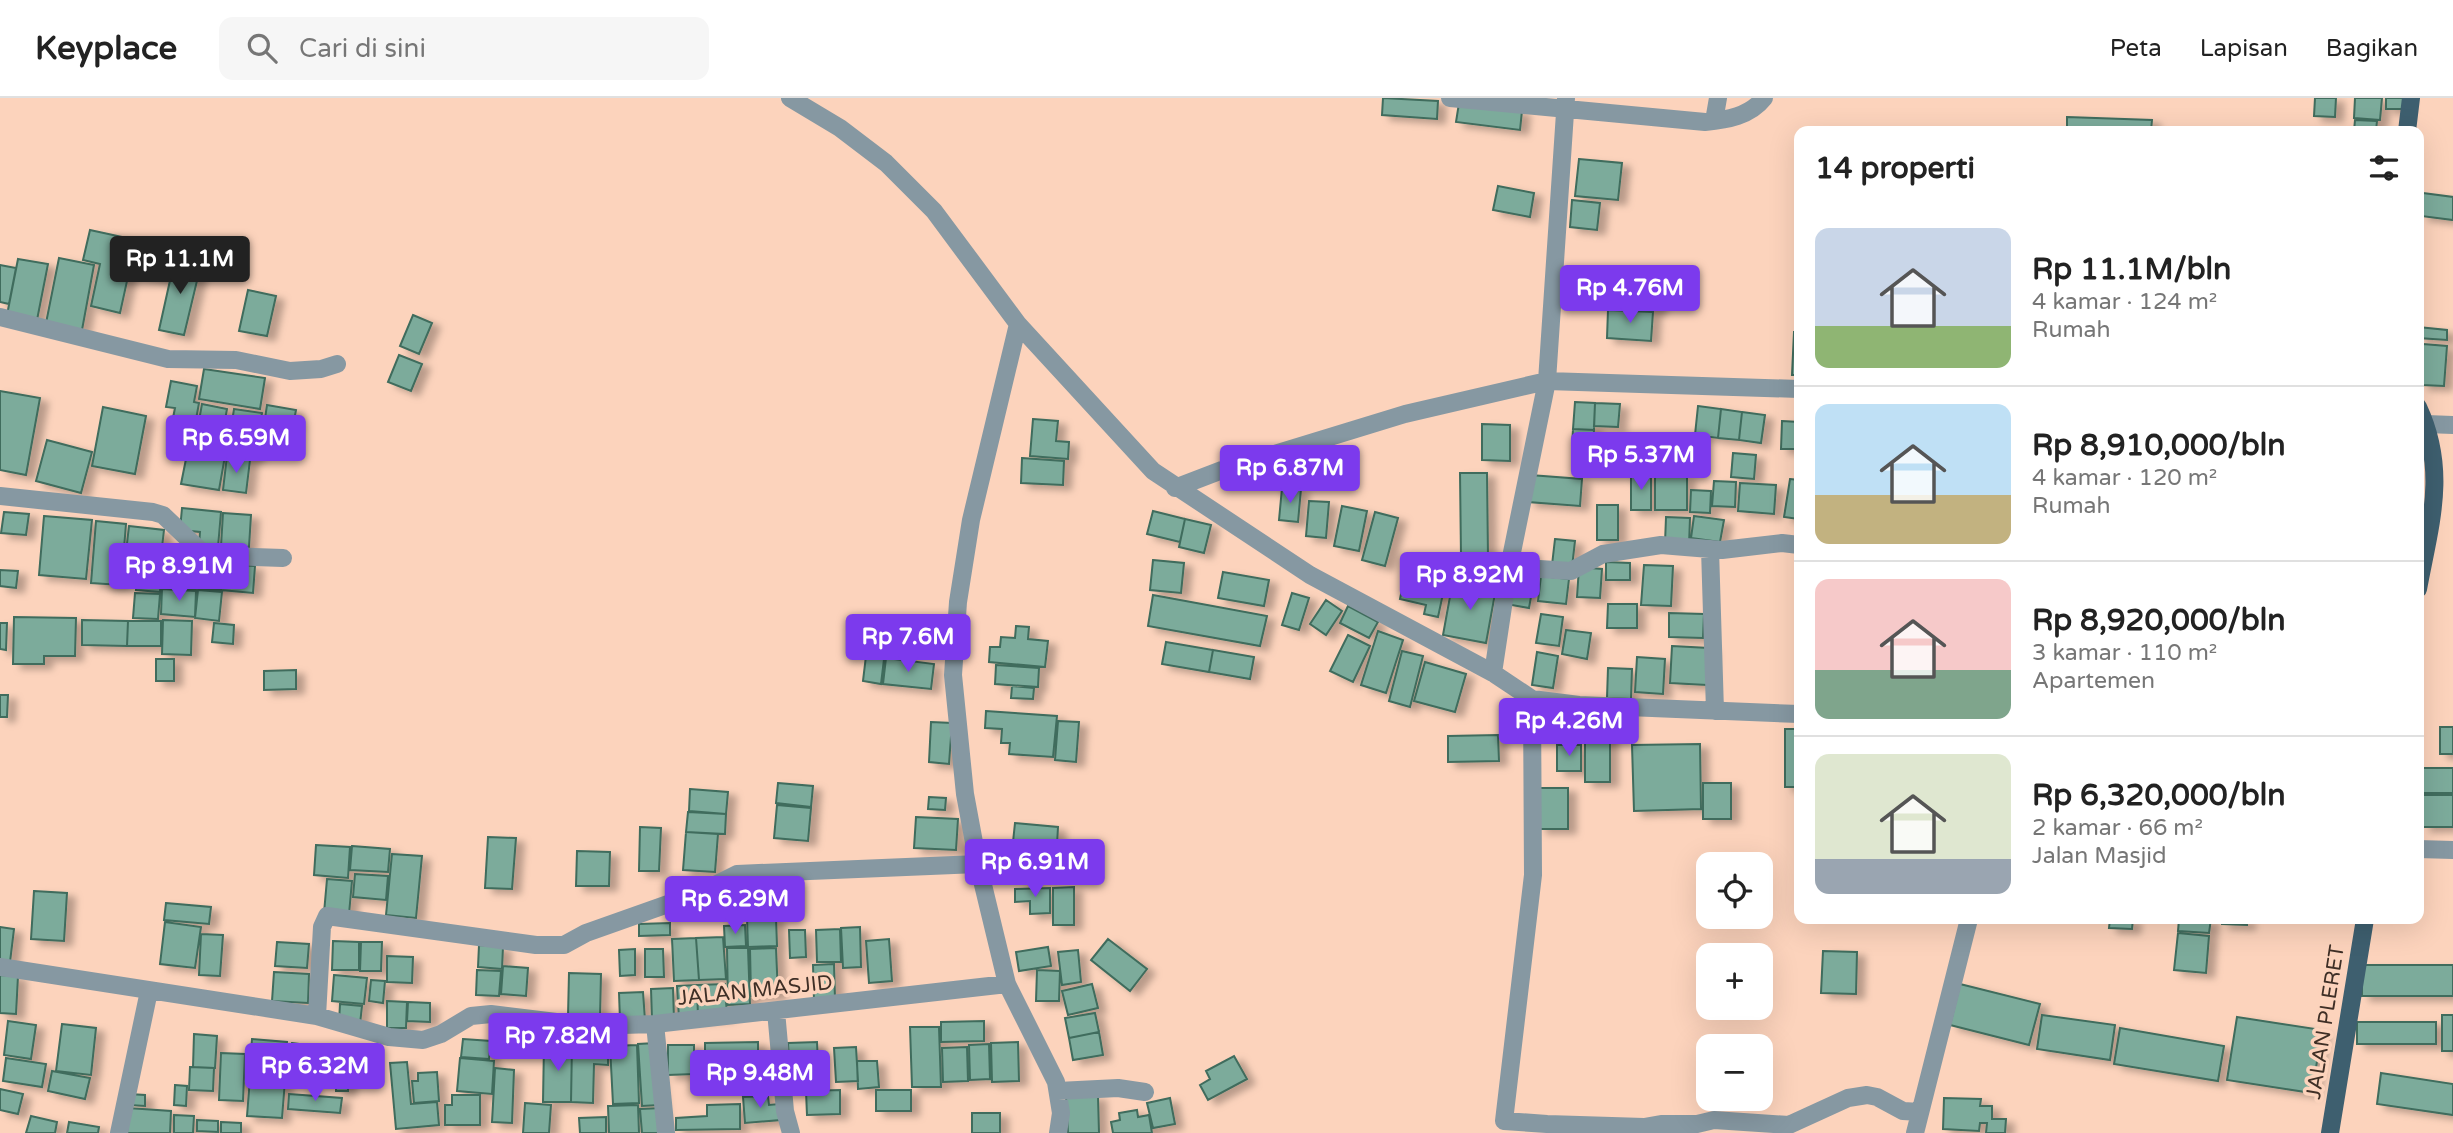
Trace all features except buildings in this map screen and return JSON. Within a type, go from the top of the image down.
[{"type":"main road","points":[[2408,126],[2411,98]]},
{"type":"main road","points":[[2424,420],[2434,454],[2435,502],[2424,558]]},
{"type":"main road","name":"JALAN PLERET","points":[[2330,1133],[2364,924]]},
{"type":"street","points":[[790,98],[840,128],[886,163],[934,211],[1018,324],[1153,471],[1310,575],[1493,673],[1532,699],[1579,705],[1794,714]]},
{"type":"street","points":[[1450,98],[1566,103],[1714,121],[1743,115],[1758,106],[1764,98]]},
{"type":"street","points":[[1714,121],[1718,98]]},
{"type":"street","points":[[1493,673],[1509,567],[1547,381],[1566,103]]},
{"type":"street","points":[[0,317],[168,359],[236,360],[290,371],[321,369],[337,364]]},
{"type":"street","points":[[1018,324],[971,520],[958,602],[953,675],[965,794],[978,864],[1007,984],[1056,1082],[1062,1113],[1058,1133]]},
{"type":"street","points":[[1175,488],[1222,470],[1405,414],[1547,381],[1794,389]]},
{"type":"street","points":[[2426,424],[2453,425]]},
{"type":"street","points":[[0,496],[141,509],[163,515],[205,555],[283,558]]},
{"type":"street","points":[[1509,567],[1571,571],[1603,554],[1661,545],[1722,550],[1783,543],[1794,544]]},
{"type":"street","points":[[1710,549],[1715,711]]},
{"type":"street","points":[[1532,699],[1533,875],[1502,1127],[1547,1124],[1644,1126],[1697,1124],[1714,1120],[1789,1125],[1848,1098],[1867,1095],[1877,1097],[1896,1109],[1920,1112]]},
{"type":"street","points":[[2424,849],[2453,850]]},
{"type":"street","points":[[317,1016],[322,927],[327,916],[536,945],[564,945],[586,933],[699,892],[737,874],[978,864]]},
{"type":"street","points":[[1915,1133],[1968,924]]},
{"type":"street","name":"JALAN MASJID","points":[[0,967],[317,1016],[389,1037],[423,1040],[441,1034],[471,1016],[491,1014],[589,1026],[655,1024],[1007,984]]},
{"type":"street","points":[[119,1133],[149,991]]},
{"type":"street","points":[[776,1012],[785,1111],[791,1133]]},
{"type":"street","points":[[655,1024],[667,1133]]},
{"type":"street","points":[[1058,1091],[1118,1088],[1145,1092]]}]
